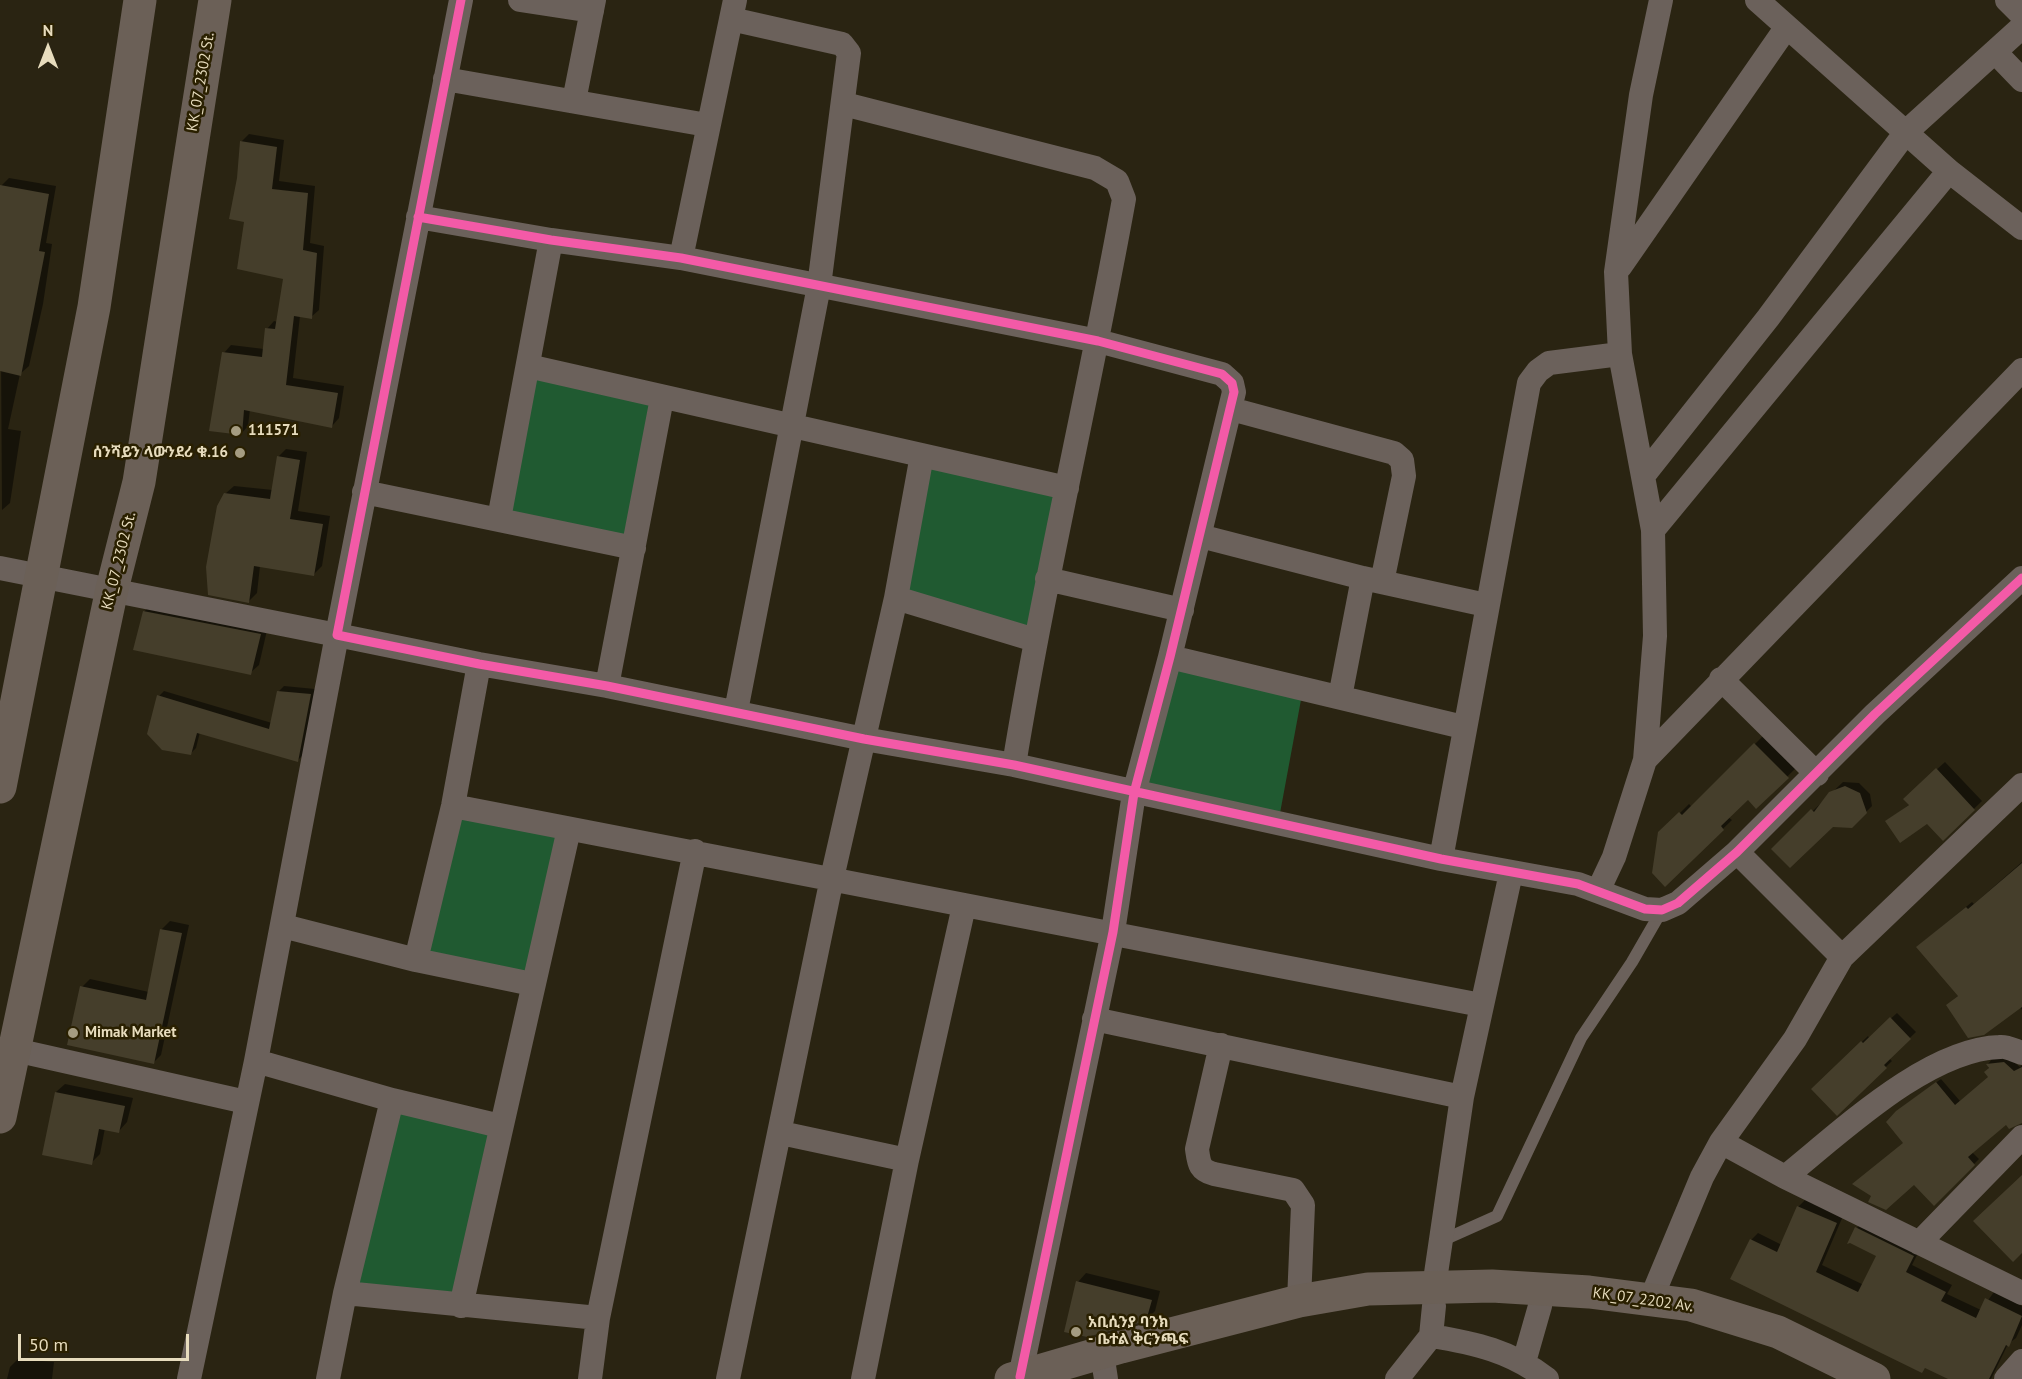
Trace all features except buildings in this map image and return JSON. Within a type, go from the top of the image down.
[{"type":"main road","points":[[0,787],[94,307],[140,0]]},
{"type":"main road","name":"KK_07_2302 St.","points":[[0,1117],[112,589],[139,482],[215,0]]},
{"type":"main road","name":"KK_07_2202 Av.","points":[[1433,1310],[1492,1286],[1589,1292],[1691,1305],[1778,1332],[1874,1379]]},
{"type":"main road","points":[[1016,1378],[1121,1347],[1299,1301],[1368,1289],[1433,1310]]},
{"type":"main road","points":[[1060,1379],[1105,1372],[1227,1333],[1354,1308],[1433,1310],[1540,1306],[1582,1307],[1684,1322],[1764,1348],[1834,1379]]},
{"type":"street","points":[[189,1379],[283,926],[364,492],[461,0]]},
{"type":"street","points":[[520,0],[593,6],[574,101]]},
{"type":"street","points":[[1598,891],[1614,857],[1645,760],[1654,636],[1653,530],[1620,354],[1616,272],[1641,95],[1661,0]]},
{"type":"street","points":[[1757,0],[1949,171],[2022,228]]},
{"type":"street","points":[[2007,0],[2022,15]]},
{"type":"street","points":[[681,258],[707,125],[733,10],[842,44],[849,53],[819,286],[736,711]]},
{"type":"street","points":[[1643,476],[1768,318],[1906,132],[1996,53],[2022,27]]},
{"type":"street","points":[[1616,272],[1786,28]]},
{"type":"street","points":[[1996,53],[2022,80]]},
{"type":"street","points":[[445,79],[707,125]]},
{"type":"street","points":[[844,104],[1095,168],[1117,181],[1124,199],[1098,341],[1035,640],[1014,765]]},
{"type":"street","points":[[1653,530],[1949,171]]},
{"type":"street","points":[[418,217],[551,240],[681,258],[1098,341],[1222,374],[1232,383],[1234,392],[1200,536],[1134,793],[1113,932],[1016,1378]]},
{"type":"street","points":[[499,519],[551,240]]},
{"type":"street","points":[[1441,859],[1463,727],[1529,383],[1538,371],[1549,363],[1620,354]]},
{"type":"street","points":[[528,366],[1067,488]]},
{"type":"street","points":[[1645,760],[2022,370]]},
{"type":"street","points":[[607,686],[662,398]]},
{"type":"street","points":[[1230,409],[1394,453],[1402,460],[1404,476],[1372,580],[1340,698]]},
{"type":"street","points":[[728,1379],[781,1133],[832,878],[896,598],[922,455]]},
{"type":"street","points":[[364,492],[634,548]]},
{"type":"street","points":[[1200,536],[1372,580],[1486,605]]},
{"type":"street","points":[[0,568],[479,664],[736,711],[864,739],[1014,765],[1441,859],[1578,884],[1645,909],[1662,910],[1678,903],[1737,852],[1875,714],[2022,578]]},
{"type":"street","points":[[1047,579],[1182,609]]},
{"type":"street","points":[[896,598],[1035,640]]},
{"type":"street","points":[[1170,657],[1463,727]]},
{"type":"street","points":[[416,960],[453,806],[479,664]]},
{"type":"street","points":[[1721,679],[1817,774]]},
{"type":"street","points":[[1651,1299],[1702,1177],[1721,1142],[1795,1039],[1842,957],[2022,785]]},
{"type":"street","points":[[453,806],[1481,1005]]},
{"type":"street","points":[[460,1306],[569,829]]},
{"type":"street","points":[[590,1379],[598,1318],[694,851]]},
{"type":"street","points":[[1737,852],[1842,957]]},
{"type":"street","points":[[1397,1379],[1433,1310],[1462,1097],[1510,873]]},
{"type":"street","points":[[863,1379],[907,1160],[964,906]]},
{"type":"street","points":[[283,926],[416,960],[532,984]]},
{"type":"street","points":[[1094,1018],[1462,1097]]},
{"type":"street","points":[[1221,1046],[1197,1149],[1199,1165],[1204,1171],[1293,1190],[1299,1196],[1303,1205],[1299,1301]]},
{"type":"street","points":[[1785,1177],[1908,1079],[1978,1050],[2002,1046],[2022,1053]]},
{"type":"street","points":[[15,1050],[246,1102]]},
{"type":"street","points":[[256,1061],[392,1100],[500,1126]]},
{"type":"street","points":[[328,1379],[345,1293],[392,1100]]},
{"type":"street","points":[[781,1133],[907,1160]]},
{"type":"street","points":[[1919,1243],[2022,1137]]},
{"type":"street","points":[[1721,1142],[1785,1177],[2022,1293]]},
{"type":"street","points":[[345,1293],[460,1306],[530,1309],[598,1318]]},
{"type":"street","points":[[1524,1362],[1540,1306]]},
{"type":"street","points":[[1433,1310],[1479,1343],[1524,1362],[1547,1379]]},
{"type":"street","points":[[2006,1379],[2022,1361]]},
{"type":"lane","points":[[1441,1241],[1497,1216],[1581,1038],[1632,962],[1662,910]]},
{"type":"green space","points":[[528,366],[662,398],[634,548],[499,519]]},
{"type":"green space","points":[[922,455],[1067,488],[1035,640],[896,598]]},
{"type":"green space","points":[[1170,657],[1303,689],[1278,824],[1134,793]]},
{"type":"green space","points":[[453,806],[569,829],[532,984],[416,960]]},
{"type":"green space","points":[[392,1100],[500,1126],[461,1306],[345,1293]]},
{"type":"cycle path","points":[[461,0],[337,635],[479,664],[607,686],[864,739],[1014,765],[1441,859],[1578,884],[1645,909],[1662,910],[1678,903],[1737,852],[1875,714],[2022,578]]},
{"type":"cycle path","points":[[418,217],[551,240],[681,258],[1098,341],[1222,374],[1232,383],[1234,392],[1170,657],[1134,793],[1113,932],[1020,1377]]},
{"type":"place","name":"111571","points":[[236,431]]},
{"type":"place","name":"ሰንሻይን ላውንደሪ ቁ.16","points":[[240,453]]},
{"type":"place","name":"Mimak Market","points":[[73,1033]]},
{"type":"place","name":"አቢሲንያ ባንክ - ቤተል ቅርንጫፍ","points":[[1076,1332]]}]
